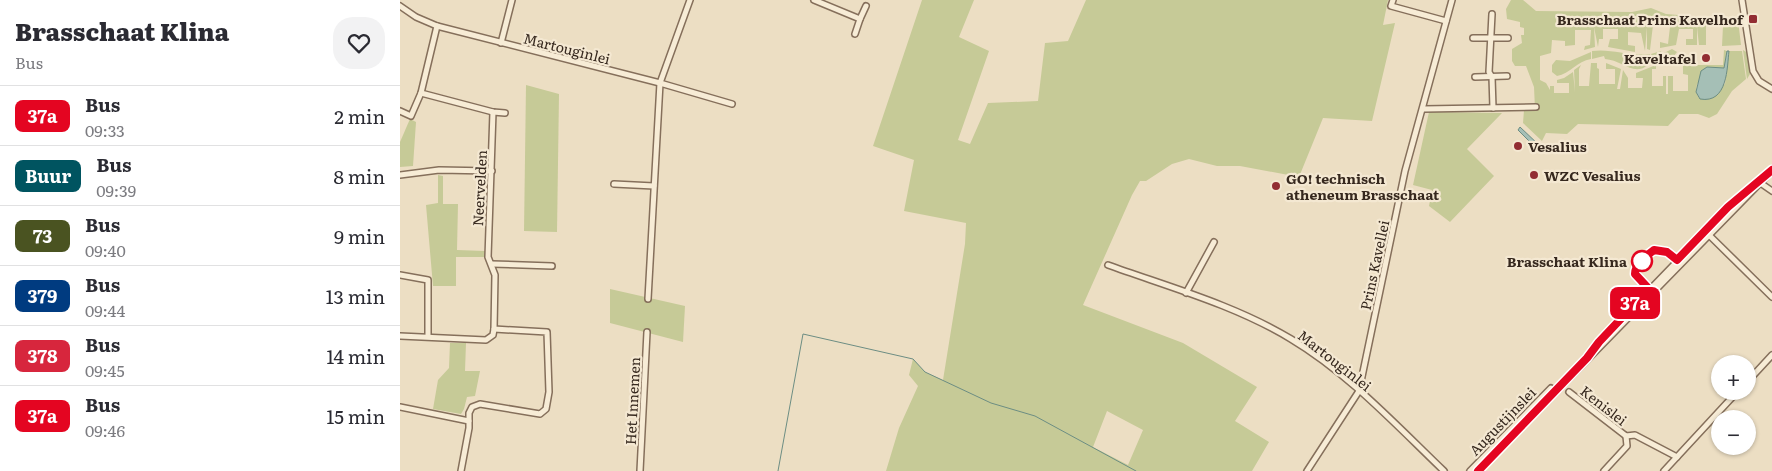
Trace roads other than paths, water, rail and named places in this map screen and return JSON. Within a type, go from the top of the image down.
[{"type":"street","points":[[501,43],[512,0]]},
{"type":"street","points":[[648,299],[660,83],[690,0]]},
{"type":"street","points":[[814,0],[860,19]]},
{"type":"street","points":[[1393,0],[1391,6],[1446,21]]},
{"type":"street","name":"Prins Kavellei","points":[[1359,391],[1405,171],[1424,109],[1452,0]]},
{"type":"street","points":[[1742,0],[1753,71],[1755,76],[1772,89]]},
{"type":"street","name":"Martouginlei","points":[[400,6],[416,17],[437,26],[660,83],[732,104]]},
{"type":"street","points":[[854,34],[866,6]]},
{"type":"street","points":[[1492,14],[1489,72],[1492,77],[1492,108]]},
{"type":"street","points":[[400,111],[411,116],[420,93],[437,26]]},
{"type":"street","points":[[1473,38],[1508,38]]},
{"type":"street","points":[[1475,77],[1507,76]]},
{"type":"street","points":[[420,93],[493,112],[505,113]]},
{"type":"street","points":[[1424,109],[1536,107]]},
{"type":"street","name":"Neervelden","points":[[493,112],[488,257],[495,275],[494,329]]},
{"type":"street","points":[[400,175],[439,170],[492,172]]},
{"type":"street","name":"Augustijnslei","points":[[1470,471],[1587,358],[1772,170]]},
{"type":"street","points":[[614,184],[654,186]]},
{"type":"street","points":[[1757,184],[1772,191]]},
{"type":"street","name":"Augustijnslei","points":[[1587,358],[1614,325],[1728,207],[1757,184]]},
{"type":"street","points":[[1709,235],[1772,297]]},
{"type":"street","points":[[1186,293],[1214,242]]},
{"type":"street","points":[[492,264],[552,266]]},
{"type":"street","name":"Martouginlei","points":[[1108,265],[1242,314],[1292,340],[1334,369],[1444,471]]},
{"type":"street","points":[[400,275],[428,280],[428,336]]},
{"type":"street","points":[[400,336],[488,340],[493,335],[494,329],[543,331],[548,334],[548,392],[546,409],[539,414],[478,404],[470,411],[460,471]]},
{"type":"street","name":"Het Innemen","points":[[640,471],[647,332]]},
{"type":"street","points":[[1756,373],[1772,355]]},
{"type":"street","name":"Augustijnslei","points":[[1478,471],[1553,390]]},
{"type":"street","points":[[1307,471],[1359,391]]},
{"type":"street","name":"Kenislei","points":[[1569,392],[1626,436],[1635,435],[1677,457]]},
{"type":"street","points":[[1664,471],[1730,400]]},
{"type":"street","points":[[400,407],[468,421]]},
{"type":"street","name":"Kenislei","points":[[1604,471],[1627,446],[1626,436]]},
{"type":"water","points":[[1727,51],[1729,51],[1726,75],[1721,90],[1716,96],[1709,99],[1700,99],[1696,92],[1701,71],[1707,67],[1724,68]]},
{"type":"water","points":[[1520,127],[1540,146],[1537,149],[1518,130]]},
{"type":"waterway","points":[[778,471],[803,334],[913,359],[925,372],[991,403],[1035,416],[1136,471]]},
{"type":"place","name":"Brasschaat Prins Kavelhof","points":[[1753,19]]},
{"type":"place","name":"Kaveltafel","points":[[1706,58]]},
{"type":"place","name":"Vesalius","points":[[1518,146]]},
{"type":"place","name":"WZC Vesalius","points":[[1534,175]]},
{"type":"place","name":"GO! technisch atheneum Brasschaat","points":[[1276,186]]},
{"type":"place","name":"Brasschaat Klina","points":[[1642,261]]}]
